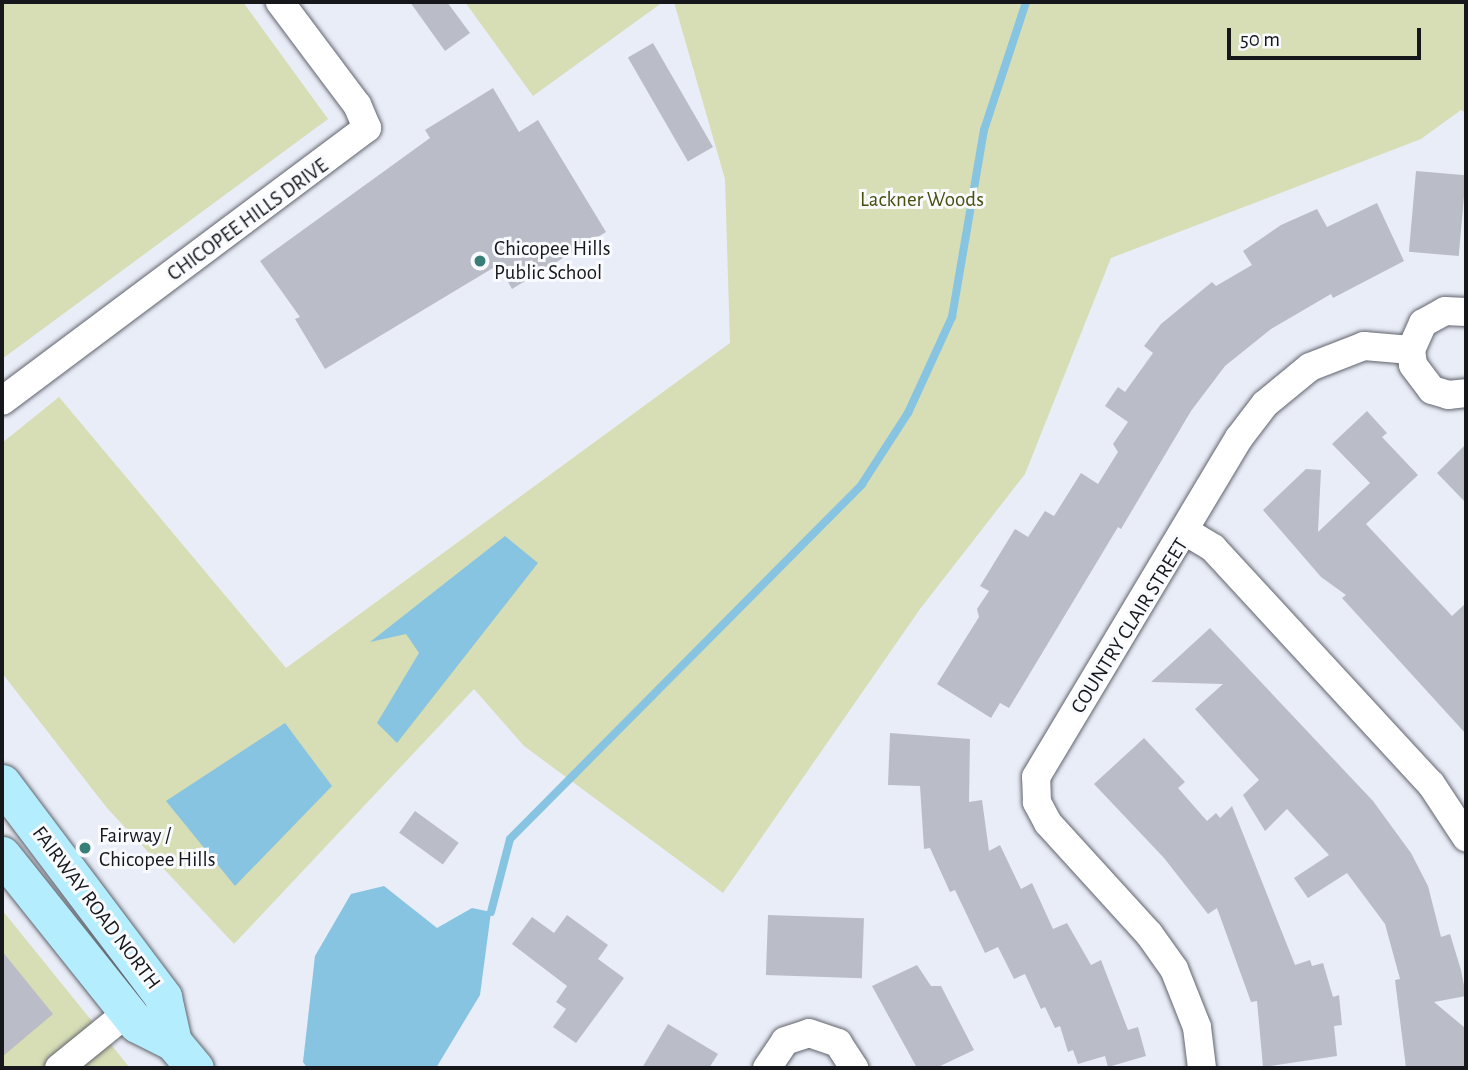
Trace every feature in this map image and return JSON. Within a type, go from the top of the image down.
[{"type":"main road","name":"FAIRWAY ROAD NORTH","points":[[2,783],[163,998],[184,1055]]},
{"type":"main road","name":"FAIRWAY ROAD NORTH","points":[[2,855],[137,1024],[184,1055]]},
{"type":"street","name":"CHICOPEE HILLS DRIVE","points":[[2,401],[367,128],[357,105],[280,2]]},
{"type":"street","points":[[1466,312],[1445,311],[1430,318],[1415,335],[1411,350],[1421,380],[1432,390],[1448,395],[1466,393]]},
{"type":"street","points":[[1185,531],[1265,404],[1310,366],[1364,346],[1411,350]]},
{"type":"street","name":"COUNTRY CLAIR STREET","points":[[1202,1068],[1198,1027],[1174,969],[1149,934],[1048,823],[1037,802],[1036,777],[1185,531],[1213,548],[1422,773],[1466,837]]},
{"type":"street","points":[[59,1068],[128,1012]]},
{"type":"street","points":[[767,1068],[785,1041],[809,1033],[838,1043],[855,1068]]},
{"type":"green space","points":[[2,2],[243,2],[328,119],[2,359]]},
{"type":"green space","points":[[465,2],[663,2],[533,96]]},
{"type":"green space","name":"Lackner Woods","points":[[674,2],[1466,2],[1466,113],[1461,110],[1421,139],[1111,258],[1025,474],[920,609],[723,893],[524,746],[474,689],[234,944],[107,808],[2,673],[2,443],[59,397],[286,668],[730,343],[725,179]]},
{"type":"green space","points":[[2,910],[130,1068],[2,1068]]},
{"type":"water","points":[[505,536],[538,563],[397,743],[377,723],[419,653],[406,634],[370,642]]},
{"type":"water","points":[[285,723],[332,786],[235,886],[166,801]]},
{"type":"water","points":[[384,886],[437,928],[472,908],[491,912],[480,995],[436,1068],[307,1068],[303,1062],[315,956],[351,894]]},
{"type":"building","points":[[410,2],[447,2],[470,33],[445,51]]},
{"type":"building","points":[[653,43],[713,147],[688,161],[628,58]]},
{"type":"building","points":[[493,88],[519,132],[538,120],[606,232],[512,289],[498,265],[325,369],[295,319],[300,317],[260,261],[430,138],[425,130]]},
{"type":"building","points":[[1416,171],[1466,175],[1459,256],[1409,252]]},
{"type":"building","points":[[1377,203],[1404,261],[1333,298],[1331,294],[1271,329],[1225,366],[1191,411],[1009,708],[1000,703],[991,718],[937,684],[979,617],[977,609],[989,591],[980,586],[1015,529],[1028,537],[1045,511],[1054,516],[1081,473],[1098,484],[1118,452],[1113,444],[1128,422],[1105,406],[1118,387],[1125,392],[1153,353],[1144,346],[1161,324],[1212,282],[1216,286],[1252,265],[1243,251],[1281,225],[1317,209],[1327,227]]},
{"type":"building","points":[[1367,411],[1387,433],[1382,437],[1418,475],[1366,524],[1452,616],[1466,603],[1466,734],[1342,598],[1346,595],[1321,577],[1263,510],[1306,469],[1321,470],[1318,532],[1370,483],[1332,444]]},
{"type":"building","points":[[1466,444],[1466,503],[1437,473]]},
{"type":"building","points":[[1210,628],[1373,801],[1411,853],[1428,886],[1441,937],[1450,934],[1461,970],[1466,996],[1434,1002],[1464,1027],[1466,1066],[1406,1068],[1395,980],[1400,979],[1385,924],[1347,873],[1308,898],[1294,878],[1329,855],[1287,809],[1265,831],[1243,795],[1259,780],[1195,709],[1223,684],[1151,682]]},
{"type":"building","points":[[890,733],[970,739],[969,802],[982,800],[989,851],[1000,845],[1021,889],[1032,883],[1053,929],[1067,923],[1091,965],[1101,960],[1128,1030],[1138,1027],[1146,1056],[1108,1067],[1105,1056],[1078,1064],[1073,1050],[1068,1052],[1060,1026],[1055,1028],[1045,1007],[1041,1009],[1025,974],[1014,979],[998,947],[985,953],[955,890],[950,892],[930,848],[924,849],[920,786],[888,785]]},
{"type":"building","points":[[1144,738],[1185,782],[1178,788],[1207,821],[1216,813],[1220,818],[1232,806],[1295,965],[1310,960],[1312,966],[1323,963],[1333,997],[1339,995],[1342,1025],[1334,1026],[1337,1056],[1263,1067],[1257,1001],[1251,1002],[1217,908],[1208,914],[1164,858],[1094,784]]},
{"type":"building","points":[[415,811],[459,843],[443,865],[399,833]]},
{"type":"building","points":[[567,915],[608,945],[598,959],[624,978],[576,1043],[553,1027],[566,1009],[556,1002],[567,986],[512,944],[532,917],[554,933]]},
{"type":"building","points":[[768,915],[864,918],[862,978],[766,975]]},
{"type":"building","points":[[2,951],[53,1014],[2,1057]]},
{"type":"building","points":[[917,965],[931,986],[941,986],[974,1050],[936,1068],[917,1068],[872,986]]},
{"type":"building","points":[[668,1024],[718,1054],[709,1068],[642,1068]]},
{"type":"waterway","points":[[491,912],[510,839],[862,484],[908,413],[952,317],[984,130],[1026,2]]},
{"type":"place","name":"Chicopee Hills Public School","points":[[480,261]]},
{"type":"place","name":"Fairway / Chicopee Hills","points":[[85,848]]}]
